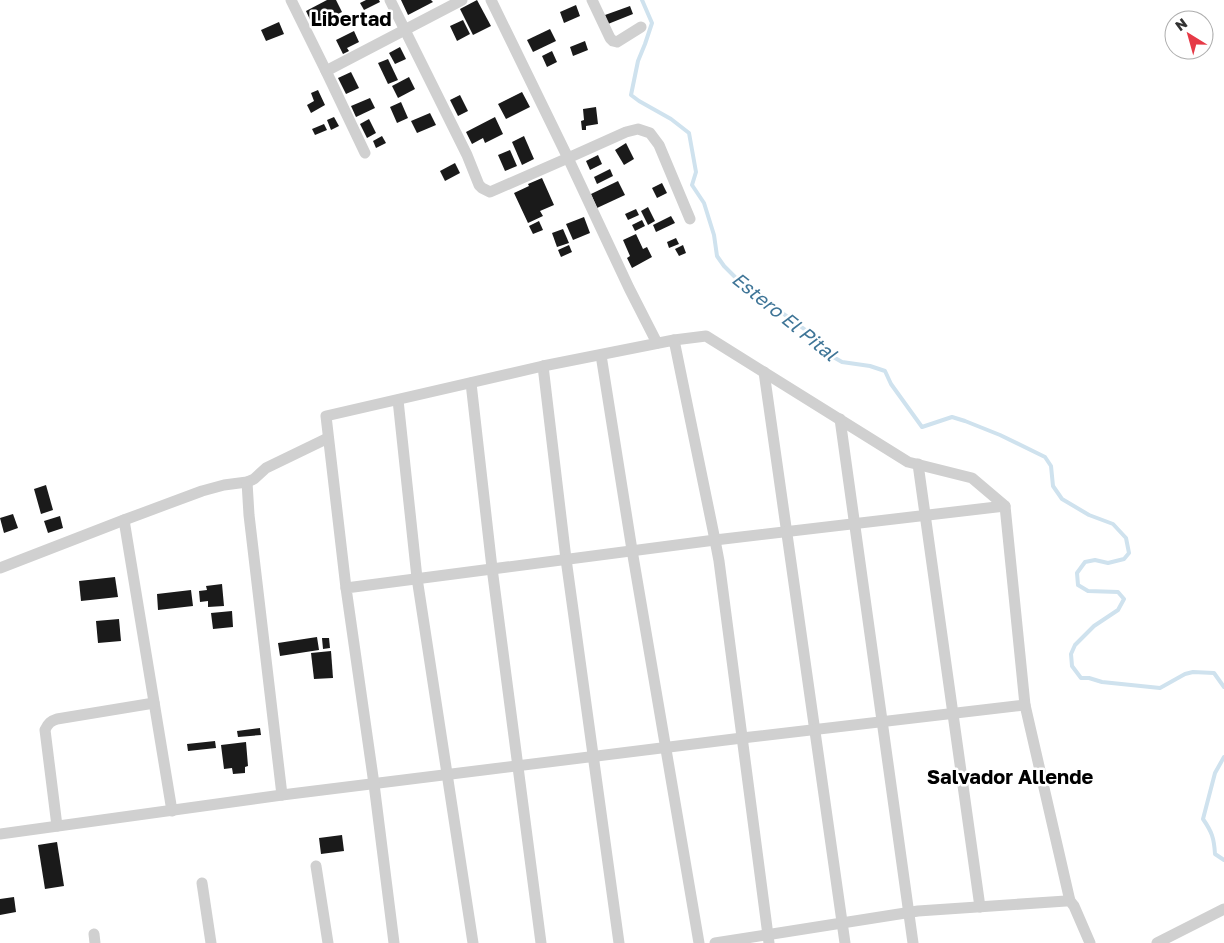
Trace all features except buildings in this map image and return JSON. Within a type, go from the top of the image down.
[{"type":"street","points":[[291,0],[365,153]]},
{"type":"street","points":[[390,0],[482,188],[490,192],[626,132],[638,129],[650,133],[658,145],[690,219]]},
{"type":"street","points":[[326,71],[462,0]]},
{"type":"street","points":[[491,0],[657,343]]},
{"type":"street","points":[[592,0],[613,41],[617,42],[641,27]]},
{"type":"street","points":[[394,943],[346,588],[326,416],[542,366],[657,343],[706,336],[908,462],[972,478],[1005,506],[1024,705],[1070,902],[1074,906],[1090,943]]},
{"type":"street","points":[[674,340],[719,562],[769,939]]},
{"type":"street","points":[[600,355],[699,943]]},
{"type":"street","points":[[542,366],[566,559],[619,943]]},
{"type":"street","points":[[764,372],[845,943]]},
{"type":"street","points":[[471,382],[492,568],[541,943]]},
{"type":"street","points":[[398,400],[417,578],[473,943]]},
{"type":"street","points":[[840,420],[913,943]]},
{"type":"street","points":[[0,568],[202,491],[224,485],[248,482],[266,468],[328,438]]},
{"type":"street","points":[[918,464],[980,907]]},
{"type":"street","points":[[248,482],[250,516],[282,795]]},
{"type":"street","points":[[346,588],[632,550],[1005,506]]},
{"type":"street","points":[[124,520],[172,810]]},
{"type":"street","points":[[57,826],[45,730],[47,725],[57,719],[154,703]]},
{"type":"street","points":[[0,834],[446,774],[1024,705]]},
{"type":"street","points":[[316,866],[328,943]]},
{"type":"street","points":[[202,883],[211,943]]},
{"type":"street","points":[[715,943],[769,939],[842,923],[909,912],[1070,902]]},
{"type":"street","points":[[1157,943],[1224,909]]},
{"type":"waterway","name":"Estero El Pital","points":[[642,0],[652,23],[638,61],[631,95],[671,119],[689,133],[696,172],[692,185],[704,203],[714,235],[717,256],[724,266],[739,281],[815,337],[828,354],[842,362],[870,366],[885,371],[891,384],[922,427],[952,417],[1000,435],[1045,457],[1051,466],[1053,486],[1062,499],[1089,515],[1113,524],[1126,538],[1129,553],[1124,559],[1108,563],[1095,560],[1085,562],[1077,573],[1078,585],[1088,591],[1118,592],[1124,599],[1118,610],[1094,626],[1075,645],[1071,654],[1072,666],[1081,678],[1160,688],[1185,674],[1193,672],[1214,673],[1224,687]]},
{"type":"waterway","name":"Estero El Pital","points":[[1224,757],[1215,773],[1203,819],[1212,835],[1215,854],[1224,860]]},
{"type":"district","name":"Libertad","points":[[351,18]]},
{"type":"district","name":"Salvador Allende","points":[[1010,776]]}]
